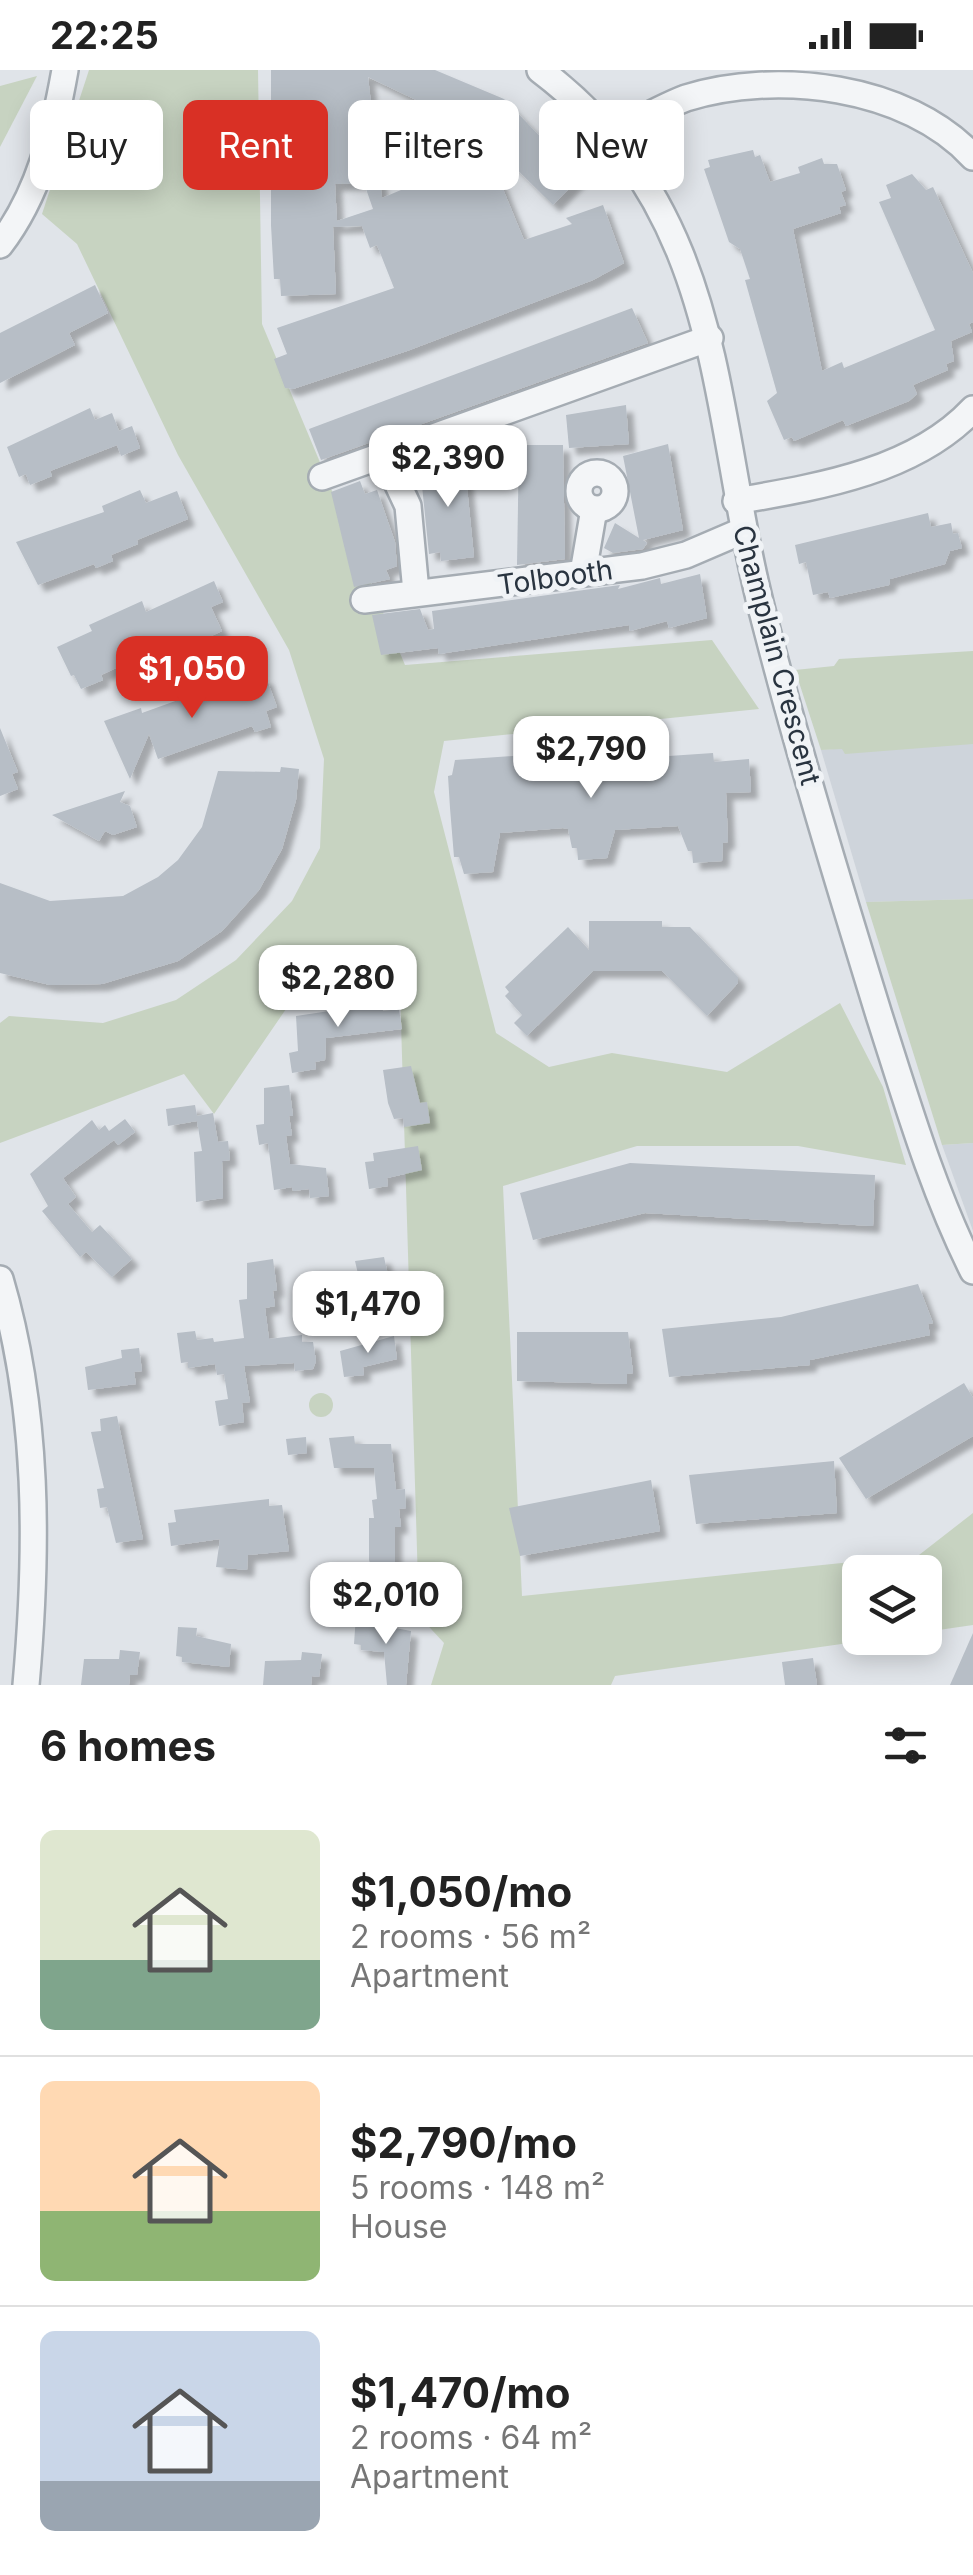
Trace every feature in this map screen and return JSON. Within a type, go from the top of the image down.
[{"type":"street","points":[[0,245],[34,188],[54,130],[65,70]]},
{"type":"street","name":"Champlain Crescent","points":[[540,70],[572,100]]},
{"type":"street","points":[[682,100],[747,86],[805,84],[873,98],[924,118],[973,157]]},
{"type":"street","name":"Champlain Crescent","points":[[648,190],[690,272],[710,338],[742,531],[871,988],[935,1188],[973,1271]]},
{"type":"street","points":[[322,477],[710,338]]},
{"type":"street","points":[[736,501],[850,477],[889,463],[928,443],[973,409]]},
{"type":"street","points":[[384,456],[408,506],[416,592]]},
{"type":"street","points":[[583,572],[594,509]]},
{"type":"street","name":"Tolbooth","points":[[364,600],[686,555],[742,531]]},
{"type":"street","points":[[0,1279],[10,1370],[34,1513],[34,1589],[26,1685]]},
{"type":"shaded area","points":[[973,738],[973,899],[866,902],[821,750]]},
{"type":"shaded area","points":[[973,1143],[973,1231],[942,1145]]},
{"type":"green space","points":[[89,70],[258,70],[258,100],[183,100],[183,190],[260,190],[262,324],[405,665],[712,640],[759,709],[444,741],[434,792],[496,1033],[549,1067],[612,1053],[727,1072],[840,1003],[883,1087],[906,1165],[798,1146],[637,1146],[503,1186],[522,1596],[842,1563],[842,1644],[615,1676],[611,1685],[431,1685],[444,1643],[419,1616],[400,990],[286,1009],[214,1114],[184,1074],[0,1143],[0,1023],[9,1016],[103,1023],[176,1000],[236,960],[292,901],[320,848],[324,759],[289,650],[178,455],[77,244],[42,214],[50,190],[163,190],[163,100],[79,100]]},
{"type":"green space","points":[[37,76],[0,147],[0,86]]},
{"type":"green space","points":[[973,651],[973,744],[845,754],[842,749],[821,750],[795,670],[834,666],[839,659]]},
{"type":"green space","points":[[973,899],[973,1143],[942,1145],[866,902]]},
{"type":"green space","points":[[316,1393],[326,1393],[333,1405],[326,1417],[316,1417],[309,1410],[309,1400]]},
{"type":"green space","points":[[973,1513],[973,1625],[942,1630],[942,1555],[919,1555]]},
{"type":"building","points":[[271,70],[435,70],[505,100],[416,100],[368,77],[371,100],[348,100],[348,184],[335,184],[337,221],[373,209],[366,190],[381,190],[382,198],[401,190],[503,190],[524,240],[572,224],[566,218],[603,205],[624,263],[593,280],[407,351],[293,389],[285,388],[274,359],[287,354],[277,328],[394,288],[377,245],[370,248],[362,226],[333,227],[336,294],[281,296],[280,279],[274,279],[271,190],[328,190],[328,100],[271,100]]},
{"type":"building","points":[[519,115],[539,135],[539,190],[568,190],[553,205],[519,171]]},
{"type":"building","points":[[753,150],[755,157],[760,155],[770,182],[800,173],[798,167],[822,158],[824,164],[837,164],[846,190],[841,192],[846,205],[839,207],[841,213],[793,229],[822,371],[842,362],[844,368],[935,330],[879,202],[891,198],[886,185],[912,174],[926,190],[933,187],[973,273],[973,322],[969,324],[972,332],[951,341],[954,361],[946,364],[948,370],[913,385],[917,394],[909,401],[846,426],[843,420],[794,441],[792,437],[784,440],[767,401],[777,393],[745,280],[750,279],[740,249],[729,242],[704,169],[710,167],[708,160]]},
{"type":"building","points":[[95,285],[108,313],[69,333],[75,345],[0,383],[0,333]]},
{"type":"building","points":[[632,308],[648,343],[321,460],[309,429]]},
{"type":"building","points":[[626,405],[629,444],[569,448],[566,415]]},
{"type":"building","points":[[90,408],[95,420],[112,413],[119,431],[132,426],[140,448],[121,456],[117,445],[50,471],[52,476],[30,485],[26,474],[19,477],[7,447]]},
{"type":"building","points":[[668,444],[683,530],[643,540],[647,543],[643,549],[613,553],[604,548],[615,523],[639,538],[623,456]]},
{"type":"building","points":[[519,445],[563,445],[565,559],[517,565]]},
{"type":"building","points":[[464,457],[474,557],[441,561],[440,552],[429,554],[421,476],[433,474],[432,461]]},
{"type":"building","points":[[360,481],[365,494],[377,490],[395,542],[397,566],[386,570],[390,579],[354,587],[331,492]]},
{"type":"building","points":[[140,490],[146,503],[177,491],[188,519],[137,540],[138,544],[111,555],[113,561],[38,585],[16,542],[104,512],[102,506]]},
{"type":"building","points":[[928,513],[931,527],[951,523],[953,534],[958,533],[962,548],[950,551],[945,564],[890,579],[889,585],[830,598],[828,592],[813,595],[806,562],[799,564],[795,545]]},
{"type":"building","points":[[700,574],[707,618],[669,628],[667,621],[630,631],[629,625],[439,654],[438,648],[381,655],[372,615],[420,609],[428,630],[434,629],[432,611],[620,585],[618,589],[660,578],[661,584]]},
{"type":"building","points":[[214,581],[223,602],[211,607],[222,631],[172,654],[168,644],[101,675],[103,680],[81,689],[71,676],[57,647],[92,631],[89,625],[142,601],[146,612]]},
{"type":"building","points":[[266,677],[277,707],[266,711],[271,727],[255,732],[252,726],[158,759],[149,734],[130,779],[104,721],[141,708],[142,713],[228,682],[230,690]]},
{"type":"building","points":[[0,728],[18,772],[12,774],[18,789],[0,796]]},
{"type":"building","points":[[583,751],[583,756],[653,751],[654,757],[713,753],[714,762],[749,759],[751,792],[726,793],[728,842],[723,843],[722,861],[693,863],[692,851],[688,851],[678,826],[615,830],[607,858],[578,860],[577,848],[572,848],[568,829],[563,828],[500,833],[493,872],[464,874],[459,857],[454,857],[450,808],[448,776],[452,775],[455,760]]},
{"type":"building","points":[[281,767],[299,769],[296,800],[282,849],[259,890],[222,931],[178,961],[102,984],[50,985],[0,973],[0,883],[50,901],[123,896],[158,877],[178,860],[202,827],[218,771],[280,772]]},
{"type":"building","points":[[125,791],[120,802],[130,806],[137,827],[113,835],[105,831],[99,841],[52,815]]},
{"type":"building","points":[[589,921],[662,921],[662,927],[690,927],[738,977],[738,983],[707,1016],[662,971],[593,971],[527,1036],[514,1023],[522,1015],[505,996],[509,992],[505,987],[568,927],[589,950]]},
{"type":"building","points":[[361,998],[363,1007],[382,1004],[383,1011],[399,1009],[402,1029],[326,1038],[325,1060],[315,1062],[316,1069],[292,1073],[289,1053],[298,1051],[296,1016],[343,1009],[342,1001]]},
{"type":"building","points":[[411,1066],[420,1103],[427,1102],[430,1123],[404,1127],[403,1118],[394,1119],[388,1103],[383,1070]]},
{"type":"building","points":[[289,1085],[292,1135],[286,1136],[290,1164],[326,1168],[329,1196],[310,1198],[309,1189],[293,1191],[292,1187],[274,1190],[268,1143],[259,1145],[256,1125],[264,1124],[264,1088]]},
{"type":"building","points":[[195,1105],[197,1116],[213,1113],[218,1142],[228,1141],[230,1160],[222,1161],[223,1198],[196,1202],[194,1152],[202,1151],[197,1121],[168,1126],[166,1109]]},
{"type":"building","points":[[125,1119],[135,1132],[118,1145],[114,1140],[63,1178],[76,1197],[68,1204],[92,1232],[100,1225],[132,1259],[112,1277],[86,1252],[80,1257],[42,1211],[48,1206],[30,1174],[92,1120],[99,1130],[105,1125],[109,1131]]},
{"type":"building","points":[[418,1146],[422,1170],[387,1178],[388,1186],[369,1189],[365,1162],[374,1161],[373,1153]]},
{"type":"building","points":[[630,1163],[875,1175],[873,1226],[645,1213],[533,1240],[520,1193]]},
{"type":"building","points":[[384,1257],[392,1293],[400,1292],[402,1311],[379,1314],[378,1306],[366,1308],[355,1261]]},
{"type":"building","points":[[273,1259],[275,1306],[265,1308],[269,1339],[302,1335],[302,1342],[313,1342],[316,1361],[313,1369],[295,1371],[294,1363],[244,1366],[250,1402],[242,1403],[244,1422],[219,1426],[215,1401],[228,1399],[224,1374],[217,1375],[215,1364],[188,1368],[188,1362],[181,1363],[177,1333],[195,1331],[197,1340],[213,1338],[214,1342],[244,1338],[239,1300],[247,1299],[247,1263]]},
{"type":"building","points":[[918,1284],[933,1323],[928,1324],[930,1335],[810,1360],[810,1365],[669,1377],[662,1329],[781,1317]]},
{"type":"building","points":[[517,1332],[628,1332],[633,1373],[627,1374],[627,1384],[517,1381]]},
{"type":"building","points":[[394,1336],[397,1359],[363,1367],[364,1375],[344,1377],[340,1351]]},
{"type":"building","points":[[139,1348],[142,1371],[134,1372],[136,1384],[88,1390],[85,1367],[122,1358],[121,1350]]},
{"type":"building","points":[[964,1383],[973,1398],[973,1436],[866,1499],[839,1458]]},
{"type":"building","points":[[117,1416],[143,1539],[116,1543],[107,1507],[100,1508],[97,1489],[104,1488],[91,1432],[101,1431],[100,1419]]},
{"type":"building","points":[[354,1436],[355,1444],[391,1444],[396,1490],[405,1489],[406,1508],[399,1509],[401,1527],[395,1527],[395,1566],[372,1569],[369,1560],[369,1518],[374,1518],[372,1500],[377,1499],[374,1468],[334,1468],[329,1438]]},
{"type":"building","points":[[306,1437],[307,1453],[288,1455],[286,1439]]},
{"type":"building","points":[[834,1461],[837,1513],[696,1524],[689,1475]]},
{"type":"building","points":[[651,1480],[660,1531],[520,1556],[509,1508]]},
{"type":"building","points":[[269,1499],[269,1506],[282,1505],[289,1551],[248,1555],[247,1570],[216,1567],[220,1539],[171,1546],[168,1523],[176,1522],[174,1510]]},
{"type":"building","points":[[356,1615],[374,1616],[374,1624],[411,1631],[406,1685],[387,1685],[384,1652],[361,1650],[361,1645],[354,1644]]},
{"type":"building","points":[[178,1627],[197,1628],[196,1636],[231,1644],[229,1667],[182,1662],[182,1657],[176,1656]]},
{"type":"building","points":[[973,1633],[973,1685],[950,1685]]},
{"type":"building","points":[[120,1650],[140,1652],[137,1675],[130,1675],[129,1685],[81,1685],[84,1659],[119,1659]]},
{"type":"building","points":[[302,1652],[322,1654],[319,1677],[312,1676],[311,1685],[263,1685],[265,1661],[301,1660]]},
{"type":"building","points":[[813,1658],[817,1685],[785,1685],[782,1662]]}]
